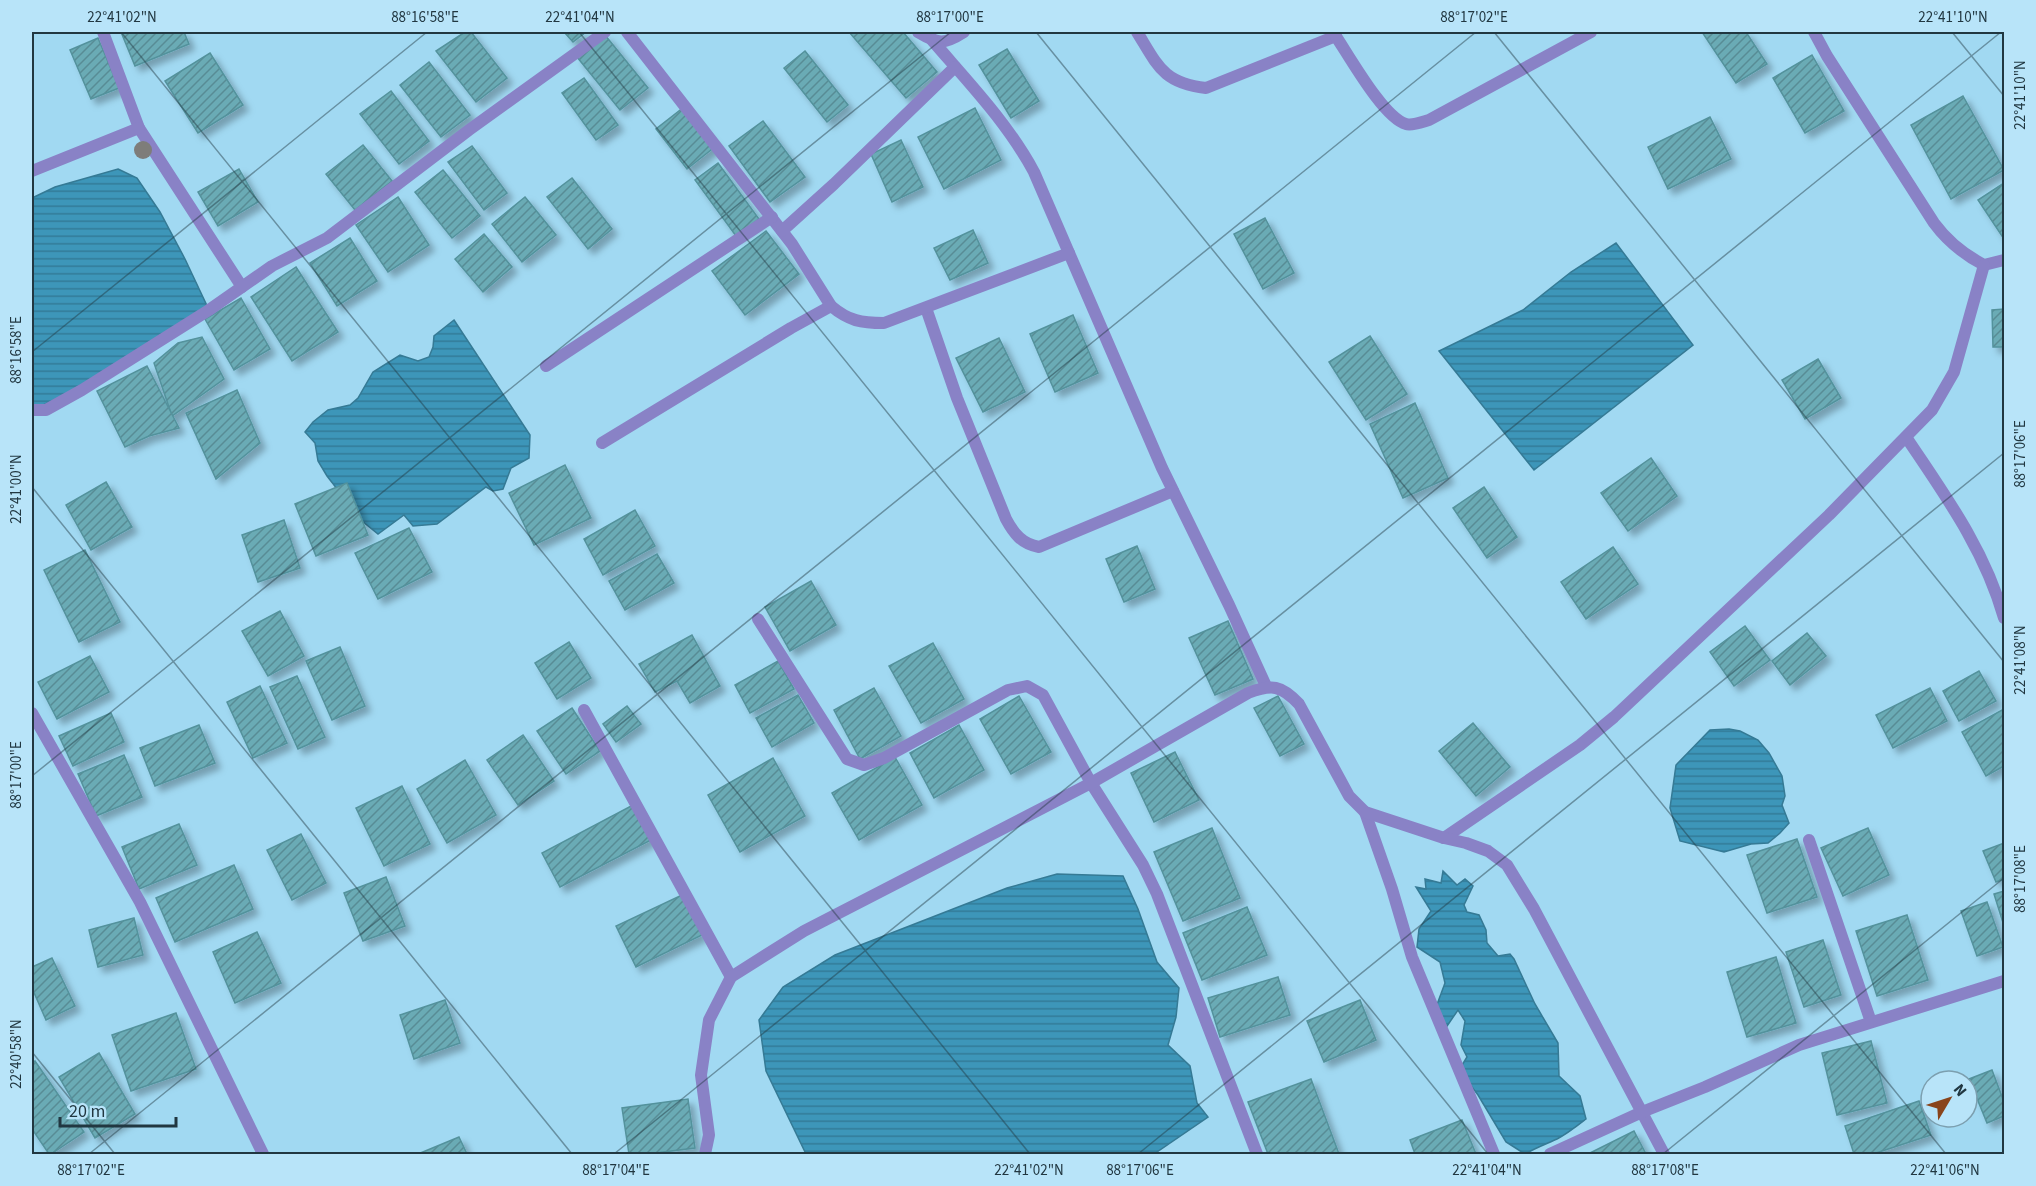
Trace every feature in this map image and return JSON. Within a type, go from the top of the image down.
[{"type":"street","points":[[103,32],[139,128],[242,287]]},
{"type":"street","points":[[32,410],[46,410],[73,395],[171,335],[272,266],[327,238],[469,130],[605,32]]},
{"type":"street","points":[[627,32],[772,217],[831,306],[846,318],[869,323],[884,323],[1069,253]]},
{"type":"street","points":[[918,32],[932,40],[942,42],[953,39],[964,32]]},
{"type":"street","points":[[1137,32],[1158,66],[1173,79],[1187,86],[1206,88],[1334,34],[1375,96],[1393,117],[1407,125],[1429,120],[1591,32]]},
{"type":"street","points":[[1814,32],[1827,56],[1948,242],[1984,265],[2004,260]]},
{"type":"street","points":[[932,40],[993,110],[1024,153],[1143,427],[1266,686]]},
{"type":"street","points":[[782,231],[956,67]]},
{"type":"street","points":[[32,171],[139,128]]},
{"type":"street","points":[[546,366],[772,217]]},
{"type":"street","points":[[1444,838],[1580,745],[1614,717],[1829,515],[1932,410],[1954,372],[1984,265]]},
{"type":"street","points":[[602,443],[831,306]]},
{"type":"street","points":[[926,308],[957,398],[1006,519],[1018,537],[1027,544],[1039,547],[1173,491]]},
{"type":"street","points":[[1906,437],[1972,539],[1997,593],[2004,618]]},
{"type":"street","points":[[758,619],[847,759],[864,765],[884,758],[1008,690],[1027,686],[1043,695],[1091,783],[1143,865],[1157,894],[1257,1155]]},
{"type":"street","points":[[705,1155],[709,1135],[701,1075],[709,1020],[731,977],[804,931],[1091,783],[1248,693],[1266,686],[1280,689],[1299,704],[1349,796],[1365,812],[1392,889],[1412,957],[1494,1155]]},
{"type":"street","points":[[584,710],[731,977]]},
{"type":"street","points":[[32,713],[140,902],[263,1155]]},
{"type":"street","points":[[1365,812],[1488,851],[1507,865],[1517,878],[1664,1155]]},
{"type":"street","points":[[1809,840],[1871,1022]]},
{"type":"street","points":[[1550,1155],[1642,1112],[1799,1045],[2004,981]]},
{"type":"water","points":[[118,169],[137,178],[160,212],[209,310],[90,384],[32,410],[32,198],[55,187]]},
{"type":"water","points":[[1616,243],[1693,345],[1534,470],[1439,351],[1523,310],[1571,272]]},
{"type":"water","points":[[454,320],[530,435],[529,458],[511,468],[503,489],[493,491],[486,487],[437,524],[413,526],[404,515],[378,534],[362,521],[327,476],[318,461],[315,443],[305,432],[328,410],[350,405],[358,398],[373,372],[400,355],[418,361],[429,357],[434,336]]},
{"type":"water","points":[[1710,730],[1740,731],[1758,740],[1769,753],[1782,776],[1785,796],[1782,805],[1789,823],[1768,843],[1751,844],[1724,852],[1680,841],[1670,808],[1676,765]]},
{"type":"water","points":[[1443,871],[1457,885],[1465,879],[1473,886],[1464,905],[1467,912],[1479,915],[1486,930],[1487,943],[1498,956],[1510,954],[1514,959],[1535,1004],[1558,1043],[1559,1076],[1580,1096],[1586,1119],[1561,1137],[1525,1154],[1506,1142],[1478,1095],[1459,1070],[1467,1057],[1461,1045],[1465,1021],[1458,1010],[1445,1029],[1435,1010],[1445,983],[1440,962],[1417,947],[1419,929],[1431,911],[1416,887],[1426,889],[1425,879],[1441,883]]},
{"type":"water","points":[[1057,874],[1123,876],[1138,909],[1157,962],[1179,988],[1176,1017],[1168,1045],[1190,1066],[1197,1103],[1208,1117],[1154,1154],[806,1154],[766,1071],[759,1020],[783,987],[835,955],[1007,888]]},
{"type":"building","points":[[121,32],[184,32],[189,44],[135,66]]},
{"type":"building","points":[[465,32],[471,32],[507,78],[476,102],[436,51]]},
{"type":"building","points":[[564,32],[586,32],[573,42]]},
{"type":"building","points":[[849,32],[903,32],[937,72],[906,98]]},
{"type":"building","points":[[1702,32],[1746,32],[1767,64],[1736,83]]},
{"type":"building","points":[[605,35],[648,88],[620,110],[577,57]]},
{"type":"building","points":[[98,38],[119,88],[91,99],[70,50]]},
{"type":"building","points":[[1007,49],[1039,101],[1011,118],[979,65]]},
{"type":"building","points":[[805,51],[848,105],[827,122],[784,68]]},
{"type":"building","points":[[210,53],[243,105],[198,133],[165,81]]},
{"type":"building","points":[[1812,55],[1844,111],[1805,133],[1773,78]]},
{"type":"building","points":[[429,62],[470,115],[441,137],[400,85]]},
{"type":"building","points":[[584,78],[618,125],[596,140],[562,93]]},
{"type":"building","points":[[391,91],[429,141],[399,164],[360,114]]},
{"type":"building","points":[[1963,96],[2004,170],[1951,199],[1911,125]]},
{"type":"building","points":[[684,107],[716,146],[687,169],[656,129]]},
{"type":"building","points":[[975,108],[1001,160],[944,189],[918,137]]},
{"type":"building","points":[[1710,117],[1731,159],[1668,189],[1648,147]]},
{"type":"building","points":[[763,121],[805,177],[770,202],[729,146]]},
{"type":"building","points":[[901,140],[923,187],[892,202],[871,154]]},
{"type":"building","points":[[363,145],[392,181],[355,210],[326,174]]},
{"type":"building","points":[[472,146],[507,193],[484,210],[448,162]]},
{"type":"building","points":[[718,163],[759,219],[736,236],[695,180]]},
{"type":"building","points":[[239,169],[258,202],[218,226],[198,192]]},
{"type":"building","points":[[443,170],[480,216],[452,238],[415,192]]},
{"type":"building","points":[[572,178],[612,229],[588,249],[547,197]]},
{"type":"building","points":[[2004,183],[2004,239],[1978,200]]},
{"type":"building","points":[[398,197],[429,245],[388,272],[356,225]]},
{"type":"building","points":[[525,197],[556,235],[522,262],[492,224]]},
{"type":"building","points":[[1265,218],[1294,273],[1263,289],[1234,234]]},
{"type":"building","points":[[973,230],[988,263],[950,280],[934,248]]},
{"type":"building","points":[[766,231],[799,274],[745,315],[712,271]]},
{"type":"building","points":[[484,234],[512,267],[483,292],[455,259]]},
{"type":"building","points":[[350,238],[377,281],[337,306],[310,263]]},
{"type":"building","points":[[296,267],[338,332],[292,361],[251,297]]},
{"type":"building","points":[[241,298],[270,349],[234,370],[205,319]]},
{"type":"building","points":[[2004,309],[2004,347],[1993,347],[1992,310]]},
{"type":"building","points":[[1073,315],[1098,373],[1055,392],[1030,334]]},
{"type":"building","points":[[1370,336],[1407,394],[1366,420],[1329,362]]},
{"type":"building","points":[[202,337],[224,379],[172,416],[154,363],[178,343]]},
{"type":"building","points":[[999,338],[1025,392],[983,412],[956,358]]},
{"type":"building","points":[[1818,359],[1841,398],[1805,419],[1782,380]]},
{"type":"building","points":[[147,366],[179,428],[149,436],[125,447],[97,391]]},
{"type":"building","points":[[237,390],[260,443],[216,479],[186,413]]},
{"type":"building","points":[[1415,403],[1448,478],[1403,498],[1370,424]]},
{"type":"building","points":[[1651,458],[1677,496],[1628,531],[1601,493]]},
{"type":"building","points":[[565,465],[591,518],[534,545],[509,493]]},
{"type":"building","points":[[106,482],[132,527],[91,550],[66,505]]},
{"type":"building","points":[[347,483],[368,535],[316,556],[295,504]]},
{"type":"building","points":[[1484,487],[1517,537],[1487,558],[1453,508]]},
{"type":"building","points":[[635,510],[655,546],[603,575],[584,539]]},
{"type":"building","points":[[284,520],[300,568],[258,582],[242,535]]},
{"type":"building","points":[[409,528],[432,572],[378,599],[355,553]]},
{"type":"building","points":[[1137,546],[1155,589],[1124,602],[1106,559]]},
{"type":"building","points":[[1613,547],[1638,584],[1586,619],[1561,582]]},
{"type":"building","points":[[85,550],[120,622],[79,642],[44,570]]},
{"type":"building","points":[[657,554],[674,583],[625,610],[609,581]]},
{"type":"building","points":[[811,581],[836,625],[790,651],[765,607]]},
{"type":"building","points":[[280,611],[304,656],[268,676],[242,631]]},
{"type":"building","points":[[1228,621],[1253,679],[1215,695],[1189,638]]},
{"type":"building","points":[[1745,626],[1770,660],[1734,686],[1710,652]]},
{"type":"building","points":[[1807,633],[1826,656],[1790,685],[1772,661]]},
{"type":"building","points":[[692,635],[720,686],[690,703],[677,681],[655,692],[639,664]]},
{"type":"building","points":[[569,642],[591,678],[557,699],[535,663]]},
{"type":"building","points":[[933,643],[964,699],[921,723],[889,666]]},
{"type":"building","points":[[340,647],[365,706],[332,720],[306,661]]},
{"type":"building","points":[[90,656],[109,692],[57,719],[38,682]]},
{"type":"building","points":[[778,661],[794,689],[750,713],[735,685]]},
{"type":"building","points":[[1979,671],[1996,701],[1959,721],[1943,691]]},
{"type":"building","points":[[297,676],[325,737],[298,749],[270,687]]},
{"type":"building","points":[[260,686],[287,743],[253,758],[227,702]]},
{"type":"building","points":[[874,688],[901,736],[860,759],[834,710]]},
{"type":"building","points":[[1930,688],[1947,721],[1893,748],[1876,715]]},
{"type":"building","points":[[798,695],[814,723],[772,747],[756,718]]},
{"type":"building","points":[[1019,696],[1051,752],[1011,774],[980,719]]},
{"type":"building","points":[[1278,696],[1304,744],[1280,756],[1254,708]]},
{"type":"building","points":[[627,706],[641,724],[616,742],[603,724]]},
{"type":"building","points":[[572,708],[600,751],[566,774],[537,731]]},
{"type":"building","points":[[2002,710],[2004,715],[2004,766],[1986,776],[1962,732]]},
{"type":"building","points":[[111,713],[124,742],[73,766],[59,736]]},
{"type":"building","points":[[1473,723],[1510,767],[1476,796],[1439,751]]},
{"type":"building","points":[[199,725],[215,763],[155,786],[140,748]]},
{"type":"building","points":[[959,725],[984,770],[934,798],[910,753]]},
{"type":"building","points":[[523,735],[554,781],[518,805],[487,760]]},
{"type":"building","points":[[1175,752],[1199,800],[1154,822],[1131,773]]},
{"type":"building","points":[[124,755],[142,797],[96,816],[78,774]]},
{"type":"building","points":[[895,757],[922,805],[859,840],[832,793]]},
{"type":"building","points":[[773,758],[805,816],[740,852],[708,795]]},
{"type":"building","points":[[465,760],[496,815],[447,843],[417,789]]},
{"type":"building","points":[[402,786],[430,844],[384,866],[356,808]]},
{"type":"building","points":[[633,805],[651,840],[560,887],[542,853]]},
{"type":"building","points":[[179,824],[197,865],[139,889],[122,847]]},
{"type":"building","points":[[1212,828],[1240,898],[1183,921],[1154,852]]},
{"type":"building","points":[[1868,828],[1889,875],[1843,896],[1821,848]]},
{"type":"building","points":[[301,834],[326,883],[292,900],[267,850]]},
{"type":"building","points":[[1797,839],[1817,897],[1767,913],[1747,855]]},
{"type":"building","points":[[2004,843],[2004,879],[1996,882],[1983,851]]},
{"type":"building","points":[[234,865],[253,909],[175,942],[156,898]]},
{"type":"building","points":[[386,877],[405,926],[363,941],[344,893]]},
{"type":"building","points":[[2004,891],[2004,926],[1994,894]]},
{"type":"building","points":[[682,895],[702,935],[636,967],[616,926]]},
{"type":"building","points":[[1987,902],[2003,947],[1977,956],[1961,911]]},
{"type":"building","points":[[1247,907],[1267,955],[1202,980],[1183,933]]},
{"type":"building","points":[[1907,915],[1928,980],[1877,996],[1856,931]]},
{"type":"building","points":[[134,918],[143,955],[98,967],[89,930]]},
{"type":"building","points":[[257,932],[281,983],[235,1003],[213,952]]},
{"type":"building","points":[[1823,940],[1841,995],[1804,1007],[1786,952]]},
{"type":"building","points":[[1776,957],[1796,1023],[1747,1037],[1727,972]]},
{"type":"building","points":[[52,958],[75,1006],[46,1020],[32,988],[32,967]]},
{"type":"building","points":[[1278,977],[1290,1015],[1220,1037],[1208,998]]},
{"type":"building","points":[[445,1000],[460,1043],[414,1059],[400,1015]]},
{"type":"building","points":[[1360,1000],[1376,1040],[1324,1062],[1307,1021]]},
{"type":"building","points":[[176,1013],[196,1069],[131,1091],[112,1035]]},
{"type":"building","points":[[1871,1041],[1887,1103],[1837,1115],[1822,1053]]},
{"type":"building","points":[[99,1053],[135,1114],[95,1138],[59,1077]]},
{"type":"building","points":[[35,1061],[84,1132],[51,1154],[32,1129],[32,1064]]},
{"type":"building","points":[[1992,1070],[2004,1102],[2004,1116],[1987,1123],[1979,1103],[1979,1075]]},
{"type":"building","points":[[1311,1079],[1339,1154],[1268,1154],[1248,1102]]},
{"type":"building","points":[[688,1099],[695,1148],[629,1154],[622,1108]]},
{"type":"building","points":[[1919,1101],[1919,1129],[1929,1129],[1931,1135],[1873,1154],[1854,1154],[1845,1126]]},
{"type":"building","points":[[1462,1120],[1476,1154],[1415,1154],[1410,1140]]},
{"type":"building","points":[[1634,1131],[1646,1154],[1588,1154]]},
{"type":"building","points":[[459,1137],[467,1154],[418,1154]]}]
